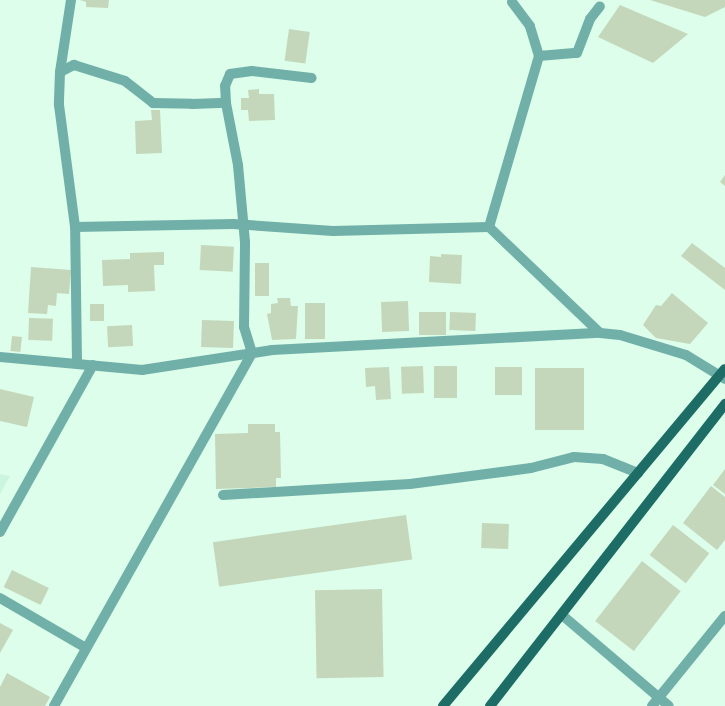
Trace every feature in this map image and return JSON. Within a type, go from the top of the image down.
[{"type":"main road","points":[[443,706],[638,473],[723,375]]},
{"type":"main road","points":[[490,706],[725,404]]},
{"type":"street","points":[[71,0],[60,72],[59,105],[75,227],[77,362]]},
{"type":"street","points":[[489,227],[539,56],[530,26],[512,2]]},
{"type":"street","points":[[539,56],[577,53],[590,19],[600,6]]},
{"type":"street","points":[[60,72],[74,65],[125,81],[153,103],[226,104]]},
{"type":"street","points":[[54,706],[252,353],[244,327],[244,226],[238,165],[226,104],[225,86],[230,74],[252,71],[312,78]]},
{"type":"street","points":[[75,227],[244,226],[333,231],[489,227],[600,333]]},
{"type":"street","points":[[0,357],[77,362],[142,370],[252,353],[600,333],[620,335],[686,355],[723,375]]},
{"type":"street","points":[[0,532],[93,365]]},
{"type":"street","points":[[223,495],[410,484],[531,468],[574,457],[603,459],[638,473]]},
{"type":"street","points":[[0,598],[86,648]]},
{"type":"street","points":[[562,615],[669,706]]},
{"type":"street","points":[[652,706],[658,696],[725,616]]},
{"type":"shaded area","points":[[0,474],[10,476],[0,494]]},
{"type":"building","points":[[80,0],[109,0],[108,8],[86,7],[86,2]]},
{"type":"building","points":[[650,0],[725,0],[725,7],[705,17]]},
{"type":"building","points":[[620,5],[688,34],[653,63],[598,37]]},
{"type":"building","points":[[289,29],[310,32],[305,64],[285,61]]},
{"type":"building","points":[[259,89],[259,94],[274,94],[275,120],[249,121],[248,110],[241,110],[241,98],[249,98],[248,90]]},
{"type":"building","points":[[151,110],[160,110],[162,153],[136,154],[135,121],[152,120]]},
{"type":"building","points":[[725,175],[725,186],[720,182]]},
{"type":"building","points":[[692,243],[725,268],[725,290],[681,256]]},
{"type":"building","points":[[201,245],[234,247],[233,272],[200,270]]},
{"type":"building","points":[[164,252],[164,265],[154,265],[155,291],[128,292],[128,285],[103,286],[102,260],[130,259],[130,253]]},
{"type":"building","points":[[441,254],[462,255],[461,284],[429,282],[430,256],[441,257]]},
{"type":"building","points":[[255,263],[269,263],[269,296],[255,296]]},
{"type":"building","points":[[31,267],[71,270],[69,294],[57,293],[56,306],[48,305],[47,314],[28,313]]},
{"type":"building","points":[[672,293],[708,323],[690,344],[656,338],[643,325],[656,305],[661,306]]},
{"type":"building","points":[[277,298],[290,298],[291,306],[298,306],[296,339],[272,340],[267,314],[271,313],[271,304],[278,303]]},
{"type":"building","points":[[408,301],[409,331],[382,332],[381,302]]},
{"type":"building","points":[[305,303],[325,303],[325,339],[305,339]]},
{"type":"building","points":[[90,304],[104,304],[104,321],[90,321]]},
{"type":"building","points":[[419,312],[446,312],[446,335],[419,335]]},
{"type":"building","points":[[450,312],[476,313],[475,331],[449,330]]},
{"type":"building","points":[[29,318],[53,319],[52,341],[28,340]]},
{"type":"building","points":[[202,320],[234,321],[233,348],[201,347]]},
{"type":"building","points":[[132,325],[133,346],[108,347],[107,326]]},
{"type":"building","points":[[12,336],[22,337],[20,352],[10,351]]},
{"type":"building","points":[[423,366],[424,393],[402,394],[401,367]]},
{"type":"building","points":[[434,366],[457,366],[457,398],[434,398]]},
{"type":"building","points":[[389,367],[391,399],[376,400],[375,386],[366,387],[365,368]]},
{"type":"building","points":[[495,367],[522,367],[522,395],[495,395]]},
{"type":"building","points":[[535,368],[584,368],[584,430],[535,430]]},
{"type":"building","points":[[0,389],[34,397],[27,427],[0,421]]},
{"type":"building","points":[[248,424],[275,424],[275,432],[280,432],[281,478],[276,478],[276,487],[216,489],[215,434],[248,433]]},
{"type":"building","points":[[725,469],[725,494],[713,485]]},
{"type":"building","points":[[711,486],[725,497],[725,540],[717,550],[683,523]]},
{"type":"building","points":[[406,515],[412,560],[219,587],[213,542]]},
{"type":"building","points":[[482,523],[509,524],[508,549],[481,548]]},
{"type":"building","points":[[673,525],[709,553],[686,583],[650,555]]},
{"type":"building","points":[[642,561],[681,591],[634,651],[595,621]]},
{"type":"building","points":[[12,570],[49,588],[41,605],[4,587]]},
{"type":"building","points":[[382,589],[384,677],[317,678],[315,590]]},
{"type":"building","points":[[0,623],[13,630],[0,653]]},
{"type":"building","points":[[7,673],[50,697],[45,706],[0,706],[0,687]]}]
